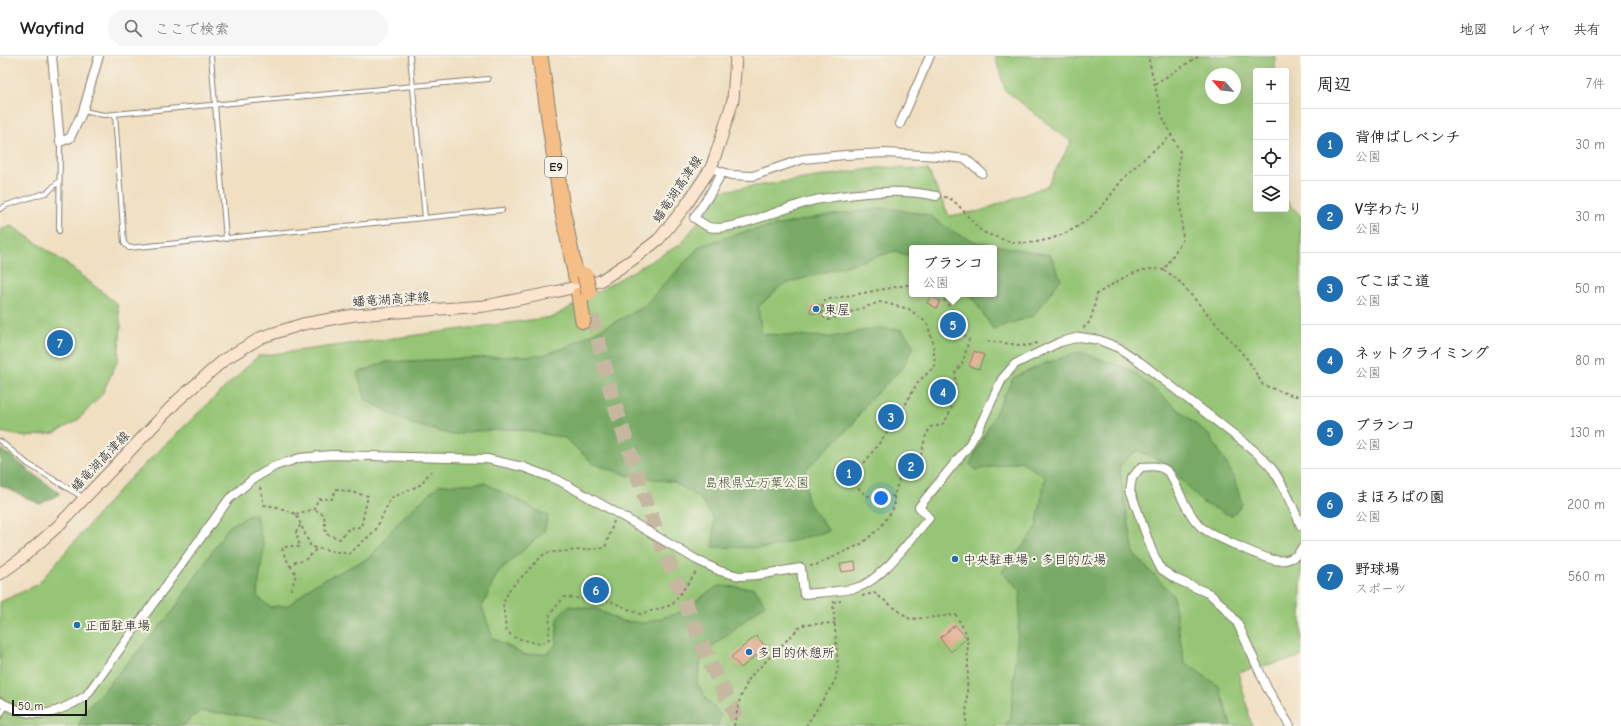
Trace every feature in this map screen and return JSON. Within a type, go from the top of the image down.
[{"type":"highway","name":"E9","points":[[540,56],[562,208],[580,276],[588,319]]},
{"type":"highway","name":"E9","points":[[548,56],[580,276]]},
{"type":"main road","name":"蟠竜湖高津線","points":[[0,574],[22,558],[58,526],[178,400],[225,359],[262,337],[303,324],[354,315],[485,306],[555,292],[600,280],[632,260],[659,239],[684,208],[711,168],[733,100],[736,56]]},
{"type":"street","points":[[52,56],[60,142],[70,138],[83,111],[99,56]]},
{"type":"street","points":[[900,124],[930,56]]},
{"type":"street","points":[[711,168],[732,175],[753,176],[803,159],[845,154],[885,153],[966,159],[982,173]]},
{"type":"street","points":[[722,172],[694,218],[709,227],[738,225],[820,199],[893,192],[922,193],[936,196]]},
{"type":"street","points":[[3,704],[30,714],[48,714],[66,708],[86,696],[229,499],[253,479],[276,466],[300,458],[331,455],[487,459],[516,466],[558,480],[697,560],[720,571],[739,576],[757,575],[800,568],[804,594],[856,588],[868,583],[881,573],[929,518],[919,508],[967,448],[978,430],[1002,379],[1016,364],[1060,342],[1080,337],[1099,340],[1119,348],[1140,362],[1263,458],[1274,471],[1301,526]]},
{"type":"street","points":[[1290,726],[1267,688],[1237,622],[1233,617],[1210,594],[1176,579],[1161,569],[1152,551],[1130,490],[1132,478],[1141,467],[1155,465],[1169,472],[1191,514],[1201,527],[1216,536],[1249,551],[1275,560],[1289,560],[1300,552],[1301,549]]},
{"type":"lane","points":[[211,56],[226,239]]},
{"type":"lane","points":[[410,56],[425,218]]},
{"type":"lane","points":[[83,111],[104,115],[488,79]]},
{"type":"lane","points":[[114,114],[124,243],[129,248],[502,210]]},
{"type":"lane","points":[[59,231],[60,142]]},
{"type":"lane","points":[[0,209],[7,205],[48,192],[59,180]]},
{"type":"lane","points":[[0,441],[28,464],[84,498]]},
{"type":"lane","points":[[0,716],[3,704]]},
{"type":"path","points":[[1148,56],[1162,116],[1180,152],[1178,175],[1183,239],[1164,270]]},
{"type":"path","points":[[1154,84],[1199,56]]},
{"type":"path","points":[[936,196],[948,197],[981,231],[1005,240],[1030,243],[1058,236],[1082,225],[1102,206],[1127,175],[1171,136]]},
{"type":"path","points":[[1080,330],[1088,326],[1097,294],[1130,273],[1154,268],[1164,270],[1177,280],[1248,360],[1263,385],[1294,396],[1301,396]]},
{"type":"path","points":[[894,496],[867,496],[858,488],[858,471],[899,417],[917,383],[935,366],[933,342],[927,323],[909,309],[880,302],[828,320],[822,316],[825,300],[909,285]]},
{"type":"path","points":[[800,568],[816,565],[861,544],[880,528],[896,506],[894,496],[899,479],[916,466],[922,452],[924,438],[930,427],[944,423],[951,410],[956,390],[956,373],[963,362],[969,339],[959,331],[953,311],[941,297]]},
{"type":"path","points":[[987,341],[1027,346],[1042,341]]},
{"type":"path","points":[[296,514],[312,547],[349,554],[375,531],[391,498],[420,485],[431,471]]},
{"type":"path","points":[[260,487],[264,505],[277,507],[296,514],[314,509],[324,515],[326,534],[340,539],[350,528],[361,527],[368,496],[336,489],[332,499],[318,499],[314,509]]},
{"type":"path","points":[[614,520],[605,548],[545,553],[509,590],[503,604],[506,630],[514,637],[540,644],[549,639],[550,614],[564,597],[610,601],[640,614],[672,605],[697,571]]},
{"type":"path","points":[[291,590],[296,574],[285,557],[282,548],[290,546],[300,547],[296,532],[301,524]]},
{"type":"path","points":[[291,567],[294,562],[300,562],[308,558],[317,548]]},
{"type":"path","points":[[806,726],[835,681],[838,667],[831,591]]},
{"type":"path","points":[[860,596],[874,593],[910,620],[956,615],[967,635],[968,662],[966,726]]},
{"type":"path","points":[[833,602],[846,599]]},
{"type":"path","points":[[734,726],[740,698],[750,677],[802,625],[835,623]]},
{"type":"green space","name":"島根県立万葉公園","points":[[995,56],[1275,56],[1275,68],[1253,68],[1253,212],[1289,212],[1289,203],[1301,216],[1301,657],[1238,672],[1252,726],[0,726],[0,602],[37,585],[124,484],[258,356],[553,317],[681,244],[722,191],[884,167],[928,170],[949,216],[980,211],[1047,186],[1071,142],[1005,90]]},
{"type":"green space","points":[[887,208],[929,215],[953,232],[976,242],[993,245],[909,245],[909,256],[895,251],[782,285],[758,307],[762,334],[832,337],[878,328],[902,330],[914,346],[903,367],[865,405],[852,425],[805,470],[807,501],[829,531],[766,548],[713,547],[714,519],[701,499],[674,482],[627,475],[594,464],[565,438],[518,429],[474,431],[453,435],[408,423],[366,400],[357,373],[386,362],[542,355],[564,348],[642,308],[700,246],[740,233],[824,216]]},
{"type":"green space","points":[[12,226],[67,264],[117,304],[121,326],[118,360],[102,394],[78,420],[55,433],[26,437],[0,432],[0,230]]},
{"type":"green space","points":[[997,246],[1050,255],[1061,279],[1033,316],[993,329],[972,297],[997,297]]},
{"type":"green space","points":[[1080,352],[1131,370],[1210,436],[1233,475],[1242,504],[1232,516],[1203,503],[1168,464],[1137,450],[1119,467],[1134,554],[1173,595],[1184,662],[1219,686],[1231,726],[1005,726],[1011,717],[1021,591],[1002,572],[1036,529],[1045,477],[1021,461],[976,470],[970,464],[1013,378],[1043,364]]},
{"type":"green space","points":[[0,448],[60,494],[40,504],[0,485]]},
{"type":"green space","points":[[485,483],[548,516],[544,532],[498,572],[482,607],[493,638],[524,655],[548,653],[556,644],[558,616],[568,606],[597,609],[621,621],[645,623],[678,613],[718,586],[755,588],[765,604],[702,655],[697,683],[707,700],[721,715],[717,726],[302,726],[272,719],[200,711],[182,726],[78,726],[86,710],[173,611],[229,526],[255,513],[264,546],[257,596],[270,607],[289,605],[313,585],[371,557],[399,521],[439,485]]},
{"type":"building","points":[[930,297],[940,301],[937,308],[927,303]]},
{"type":"building","name":"東屋","points":[[811,305],[822,305],[821,314],[810,313]]},
{"type":"building","points":[[974,351],[984,355],[979,369],[969,366]]},
{"type":"building","points":[[855,562],[856,570],[842,572],[840,564]]},
{"type":"building","points":[[955,625],[967,638],[951,652],[940,638]]},
{"type":"building","name":"多目的休憩所","points":[[756,636],[766,647],[741,668],[731,657]]},
{"type":"tunnel","points":[[592,316],[613,399],[639,481],[662,546],[710,663],[741,726]]},
{"type":"place","name":"東屋","points":[[816,309]]},
{"type":"place","name":"ブランコ","points":[[953,325]]},
{"type":"place","name":"野球場","points":[[60,343]]},
{"type":"place","name":"ネットクライミング","points":[[943,392]]},
{"type":"place","name":"でこぼこ道","points":[[891,417]]},
{"type":"place","name":"V字わたり","points":[[911,466]]},
{"type":"place","name":"背伸ばしベンチ","points":[[849,473]]},
{"type":"place","name":"中央駐車場・多目的広場","points":[[955,559]]},
{"type":"place","name":"まほろばの園","points":[[596,590]]},
{"type":"place","name":"正面駐車場","points":[[77,625]]},
{"type":"place","name":"多目的休憩所","points":[[749,652]]}]
